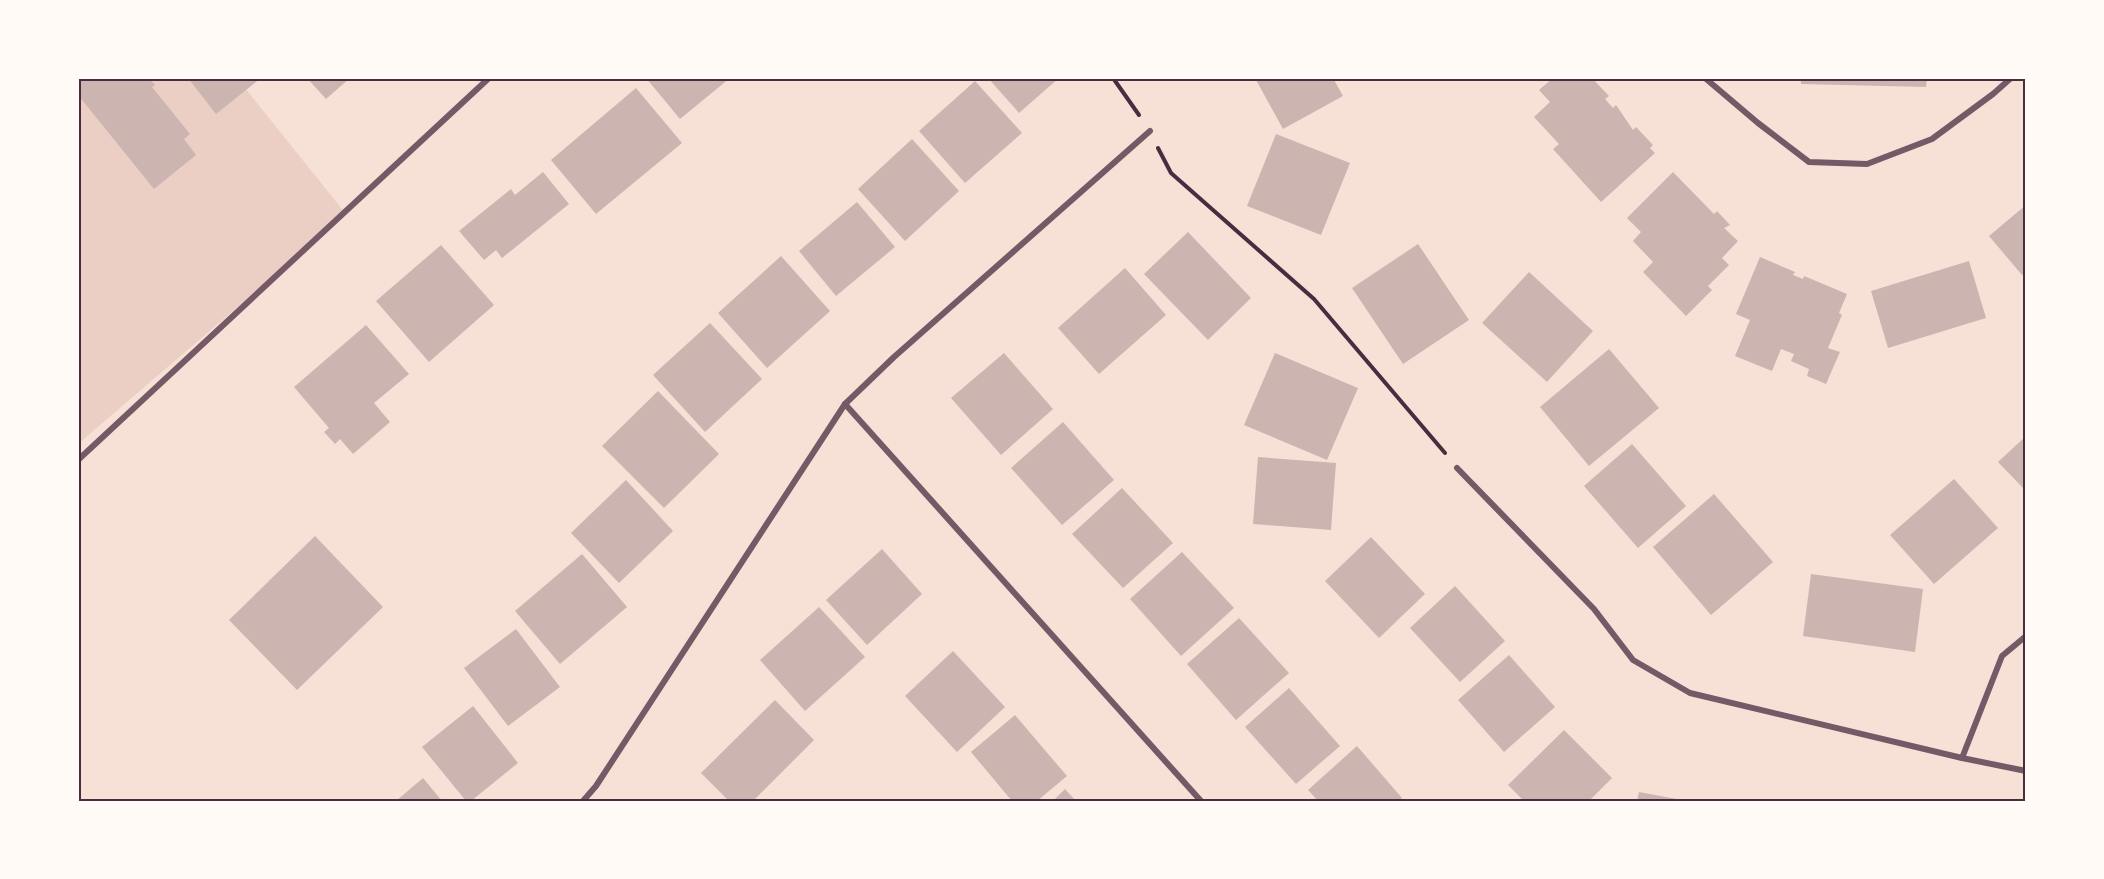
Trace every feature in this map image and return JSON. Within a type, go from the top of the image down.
[{"type":"street","points":[[78,460],[489,78]]},
{"type":"street","points":[[1705,78],[1809,162],[1867,164],[1932,139],[2011,78]]},
{"type":"street","points":[[584,801],[845,404],[894,357],[1150,131]]},
{"type":"street","points":[[845,404],[1201,801]]},
{"type":"street","points":[[1457,468],[1594,609],[1633,660],[1690,693],[1962,758],[2026,771]]},
{"type":"street","points":[[1962,758],[2002,656],[2026,636]]},
{"type":"path","points":[[1113,78],[1150,131],[1171,173],[1314,299],[1457,468]]},
{"type":"shaded area","points":[[78,78],[237,78],[346,214],[78,444]]},
{"type":"building","points":[[78,78],[149,78],[155,85],[152,87],[190,134],[184,139],[196,155],[154,189],[78,95]]},
{"type":"building","points":[[188,78],[261,78],[216,114]]},
{"type":"building","points":[[307,78],[350,78],[326,99]]},
{"type":"building","points":[[646,78],[730,78],[680,119]]},
{"type":"building","points":[[988,78],[1059,78],[1019,113]]},
{"type":"building","points":[[1255,78],[1333,78],[1343,96],[1283,129]]},
{"type":"building","points":[[1553,78],[1592,78],[1609,96],[1605,99],[1613,108],[1616,105],[1633,130],[1636,127],[1653,145],[1650,148],[1655,153],[1601,202],[1553,149],[1559,144],[1534,117],[1550,102],[1539,90]]},
{"type":"building","points":[[1801,78],[1927,78],[1926,87],[1801,84]]},
{"type":"building","points":[[975,81],[1022,133],[965,183],[919,131]]},
{"type":"building","points":[[636,88],[682,143],[596,214],[551,160]]},
{"type":"building","points":[[1276,134],[1350,163],[1321,235],[1247,206]]},
{"type":"building","points":[[912,139],[959,191],[905,241],[858,189]]},
{"type":"building","points":[[543,172],[569,204],[502,258],[496,250],[484,260],[459,231],[511,189],[515,195]]},
{"type":"building","points":[[1673,172],[1714,214],[1717,211],[1730,225],[1724,228],[1738,241],[1722,258],[1729,265],[1708,286],[1712,290],[1686,316],[1643,272],[1653,262],[1633,241],[1641,232],[1627,218]]},
{"type":"building","points":[[857,202],[895,247],[836,296],[799,251]]},
{"type":"building","points":[[2026,205],[2026,272],[2022,275],[1989,236]]},
{"type":"building","points":[[1188,232],[1251,298],[1208,340],[1144,274]]},
{"type":"building","points":[[1418,244],[1469,320],[1403,364],[1352,288]]},
{"type":"building","points":[[441,245],[494,305],[429,362],[376,301]]},
{"type":"building","points":[[781,256],[830,311],[767,368],[718,313]]},
{"type":"building","points":[[1760,257],[1795,272],[1793,275],[1803,279],[1804,276],[1847,294],[1839,313],[1842,315],[1828,348],[1840,352],[1826,384],[1807,376],[1809,369],[1791,361],[1794,354],[1781,349],[1772,371],[1735,356],[1750,320],[1736,314]]},
{"type":"building","points":[[1969,261],[1986,318],[1888,348],[1871,291]]},
{"type":"building","points":[[1125,268],[1166,315],[1099,374],[1058,328]]},
{"type":"building","points":[[1529,272],[1593,331],[1547,382],[1482,323]]},
{"type":"building","points":[[710,323],[762,379],[705,432],[653,375]]},
{"type":"building","points":[[366,325],[409,374],[374,403],[390,422],[353,454],[340,439],[335,444],[324,432],[329,428],[294,387]]},
{"type":"building","points":[[1609,349],[1659,408],[1589,466],[1540,407]]},
{"type":"building","points":[[1004,353],[1053,409],[1001,455],[951,398]]},
{"type":"building","points":[[1275,353],[1358,388],[1327,460],[1244,425]]},
{"type":"building","points":[[658,391],[719,454],[664,508],[602,446]]},
{"type":"building","points":[[1063,422],[1114,480],[1062,525],[1011,468]]},
{"type":"building","points":[[2026,436],[2026,491],[1998,462]]},
{"type":"building","points":[[1632,444],[1686,506],[1638,548],[1584,486]]},
{"type":"building","points":[[1258,457],[1336,463],[1331,530],[1253,524]]},
{"type":"building","points":[[1954,479],[1998,528],[1934,584],[1890,535]]},
{"type":"building","points":[[626,480],[673,531],[619,583],[571,533]]},
{"type":"building","points":[[1122,488],[1173,543],[1123,588],[1072,534]]},
{"type":"building","points":[[1714,494],[1773,562],[1711,615],[1653,547]]},
{"type":"building","points":[[315,536],[383,607],[297,690],[229,620]]},
{"type":"building","points":[[1371,537],[1425,594],[1379,638],[1325,581]]},
{"type":"building","points":[[882,549],[922,594],[867,645],[826,600]]},
{"type":"building","points":[[1182,552],[1234,608],[1181,656],[1130,599]]},
{"type":"building","points":[[582,554],[627,607],[560,664],[515,611]]},
{"type":"building","points":[[1811,574],[1923,589],[1915,652],[1803,636]]},
{"type":"building","points":[[1455,586],[1505,641],[1460,682],[1410,628]]},
{"type":"building","points":[[819,607],[865,657],[805,711],[760,660]]},
{"type":"building","points":[[1239,618],[1289,673],[1236,720],[1187,664]]},
{"type":"building","points":[[516,629],[560,687],[508,726],[464,668]]},
{"type":"building","points":[[953,651],[1005,707],[957,752],[905,696]]},
{"type":"building","points":[[1509,655],[1555,707],[1504,752],[1458,700]]},
{"type":"building","points":[[1289,688],[1340,746],[1296,784],[1245,727]]},
{"type":"building","points":[[775,700],[814,740],[753,801],[729,801],[701,773]]},
{"type":"building","points":[[473,706],[518,763],[471,801],[466,801],[422,747]]},
{"type":"building","points":[[1015,715],[1067,776],[1037,801],[1012,801],[971,752]]},
{"type":"building","points":[[1564,730],[1612,778],[1589,801],[1524,801],[1508,785]]},
{"type":"building","points":[[1357,746],[1402,798],[1399,801],[1318,801],[1308,790]]},
{"type":"building","points":[[423,778],[442,801],[396,801]]},
{"type":"building","points":[[1065,789],[1076,801],[1053,801]]},
{"type":"building","points":[[1639,792],[1682,800],[1682,801],[1637,801]]}]
